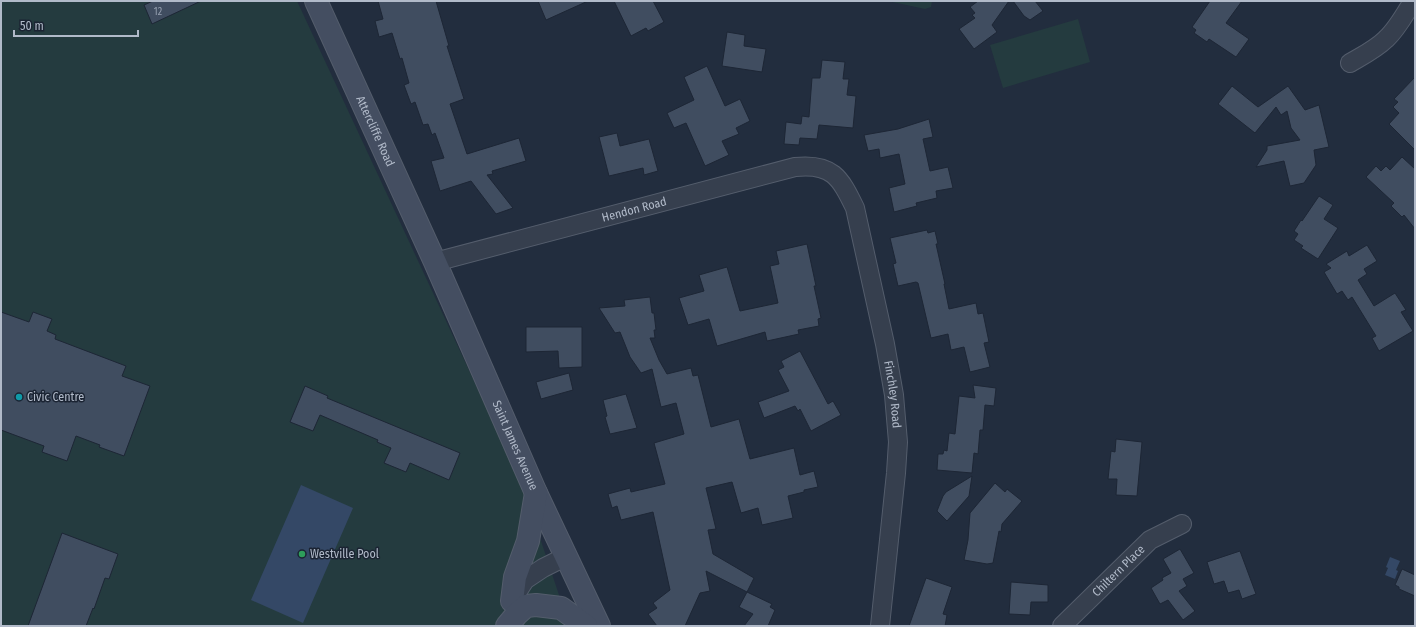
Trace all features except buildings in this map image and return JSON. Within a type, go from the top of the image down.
[{"type":"main road","name":"Attercliffe Road","points":[[316,1],[435,262]]},
{"type":"main road","name":"Saint James Avenue","points":[[435,262],[536,493],[599,626]]},
{"type":"main road","points":[[512,601],[515,577],[528,541],[536,493]]},
{"type":"main road","points":[[507,626],[526,606],[536,605],[561,608],[586,626]]},
{"type":"street","points":[[1350,63],[1375,49],[1387,39],[1413,1]]},
{"type":"street","name":"Hendon Road","points":[[435,262],[795,167],[814,166],[832,174]]},
{"type":"street","name":"Finchley Road","points":[[832,174],[845,188],[855,208],[885,344],[894,395],[898,442],[880,626]]},
{"type":"street","name":"Chiltern Place","points":[[1062,626],[1150,540],[1182,524]]},
{"type":"street","points":[[501,626],[512,601],[525,580],[543,568],[565,557]]},
{"type":"green space","points":[[1,1],[297,1],[522,484],[567,619],[571,626],[1,626]]},
{"type":"green space","points":[[888,1],[932,1],[931,7],[925,9]]},
{"type":"green space","points":[[1078,19],[1090,62],[1003,88],[990,45]]},
{"type":"water","name":"Westville Pool","points":[[301,485],[353,508],[303,623],[251,600]]},
{"type":"water","points":[[1390,557],[1400,561],[1396,570],[1398,571],[1395,579],[1385,575]]},
{"type":"place","name":"Civic Centre","points":[[19,397]]},
{"type":"place","name":"Westville Pool","points":[[302,554]]}]
